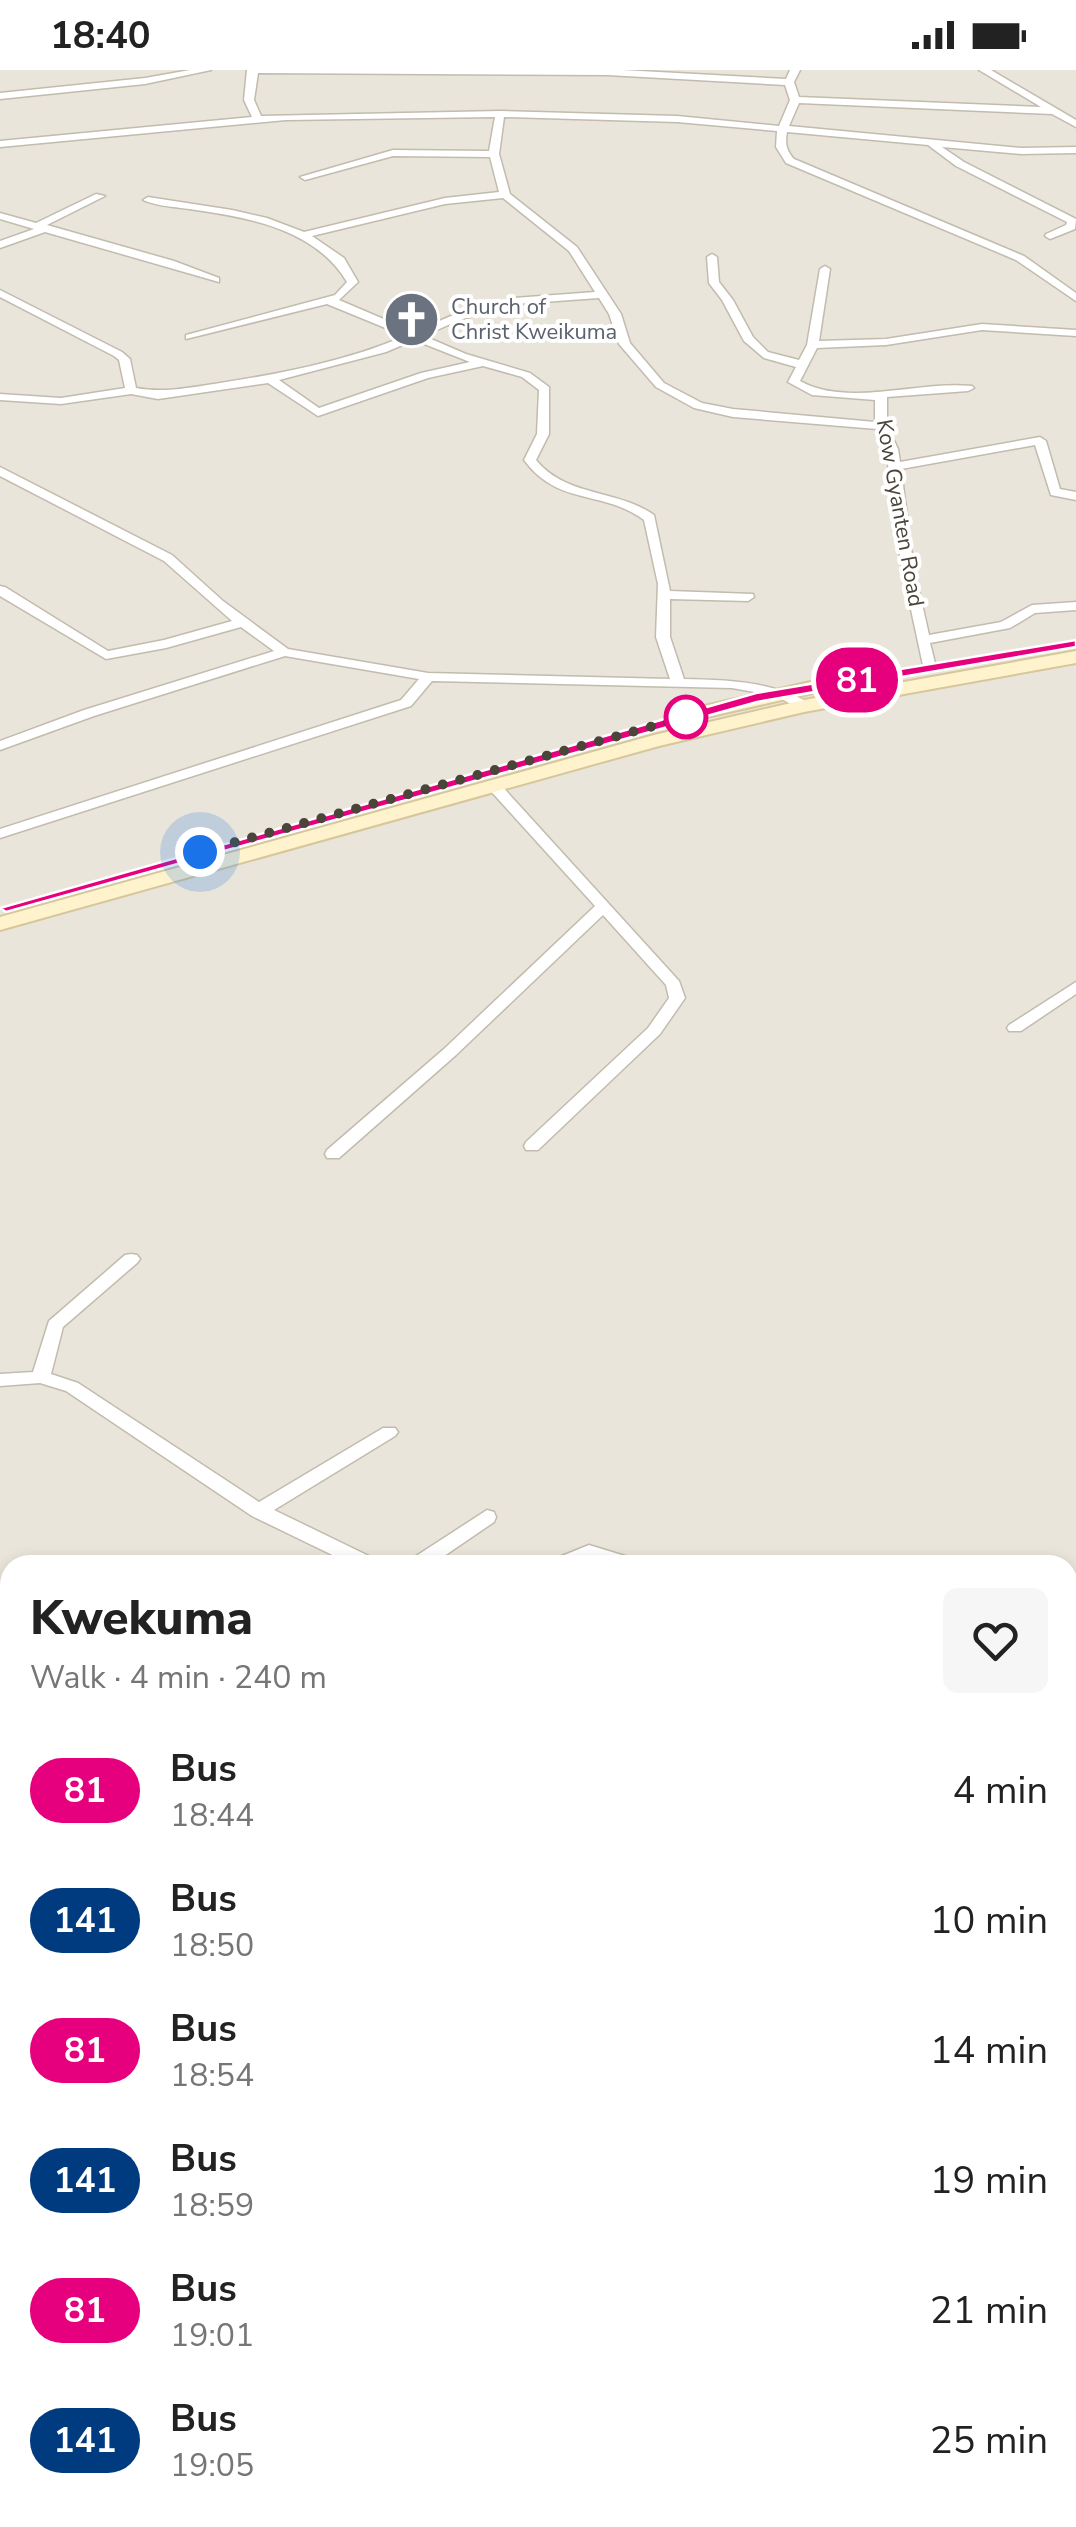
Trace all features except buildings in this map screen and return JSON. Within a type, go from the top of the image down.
[{"type":"main road","points":[[0,908],[781,693],[1076,644]]},
{"type":"main road","points":[[0,924],[654,741],[804,706],[1076,657]]},
{"type":"street","points":[[0,96],[145,82],[206,70]]},
{"type":"street","points":[[258,120],[249,100],[254,70],[488,70],[789,82]]},
{"type":"street","points":[[794,70],[789,82],[795,100],[782,132],[780,152],[790,160],[1020,258],[1076,298]]},
{"type":"street","points":[[984,70],[1076,124]]},
{"type":"street","points":[[795,100],[1055,111]]},
{"type":"street","points":[[500,114],[494,154],[505,195],[572,249],[615,314],[625,344],[674,395],[734,413],[881,426]]},
{"type":"street","points":[[0,144],[258,120],[500,114],[676,119],[932,144],[1076,150]]},
{"type":"street","points":[[932,144],[960,164],[1072,221],[1071,227],[1050,236]]},
{"type":"street","points":[[305,177],[394,154],[494,154]]},
{"type":"street","points":[[303,234],[444,201],[505,195]]},
{"type":"street","points":[[0,245],[100,196]]},
{"type":"street","points":[[148,200],[233,213],[303,234],[347,266],[353,282],[339,298],[190,337]]},
{"type":"street","points":[[0,216],[170,262],[215,280]]},
{"type":"street","points":[[712,257],[714,282],[730,297],[743,332],[764,354],[803,365],[813,345],[825,269]]},
{"type":"street","points":[[0,293],[118,354],[124,359],[131,391]]},
{"type":"street","points":[[0,397],[61,400],[131,391],[158,396],[270,379],[352,359],[455,318],[514,300],[600,296]]},
{"type":"street","points":[[328,300],[481,363],[526,375],[545,388],[544,434],[530,460],[538,474],[563,489],[618,501],[650,518],[662,595],[663,637],[678,682]]},
{"type":"street","points":[[813,345],[886,342],[982,327],[1076,333]]},
{"type":"street","points":[[270,379],[318,412],[425,375],[481,363]]},
{"type":"street","name":"Kow Gyanten Road","points":[[803,365],[794,382],[797,388],[878,394],[881,426],[896,466],[908,563],[930,667]]},
{"type":"street","points":[[878,394],[968,388]]},
{"type":"street","points":[[896,466],[1040,441],[1055,492],[1076,496]]},
{"type":"street","points":[[0,471],[168,558],[242,622],[284,652],[428,677],[678,682],[781,693],[804,706]]},
{"type":"street","points":[[0,590],[106,655],[139,651],[242,622]]},
{"type":"street","points":[[662,595],[748,597]]},
{"type":"street","points":[[924,640],[1004,625],[1032,609],[1076,606]]},
{"type":"street","points":[[0,746],[104,708],[284,652]]},
{"type":"street","points":[[0,834],[406,703],[428,677]]},
{"type":"street","points":[[494,786],[674,984],[676,998],[654,1031],[532,1146]]},
{"type":"street","points":[[332,1154],[450,1052],[603,907]]},
{"type":"street","points":[[1015,1028],[1076,988]]},
{"type":"street","points":[[41,1377],[56,1325],[131,1259]]},
{"type":"street","points":[[0,1380],[41,1377],[72,1387],[259,1510],[350,1555]]},
{"type":"street","points":[[259,1510],[389,1432]]},
{"type":"street","points":[[432,1555],[487,1517]]},
{"type":"shaded area","points":[[0,70],[1076,70],[1076,1555],[0,1555]]},
{"type":"bus line","name":"81","points":[[0,908],[756,698],[1076,644]]},
{"type":"place","name":"Church of Christ Kweikuma","points":[[412,320]]},
{"type":"route","points":[[200,852],[686,717]]}]
